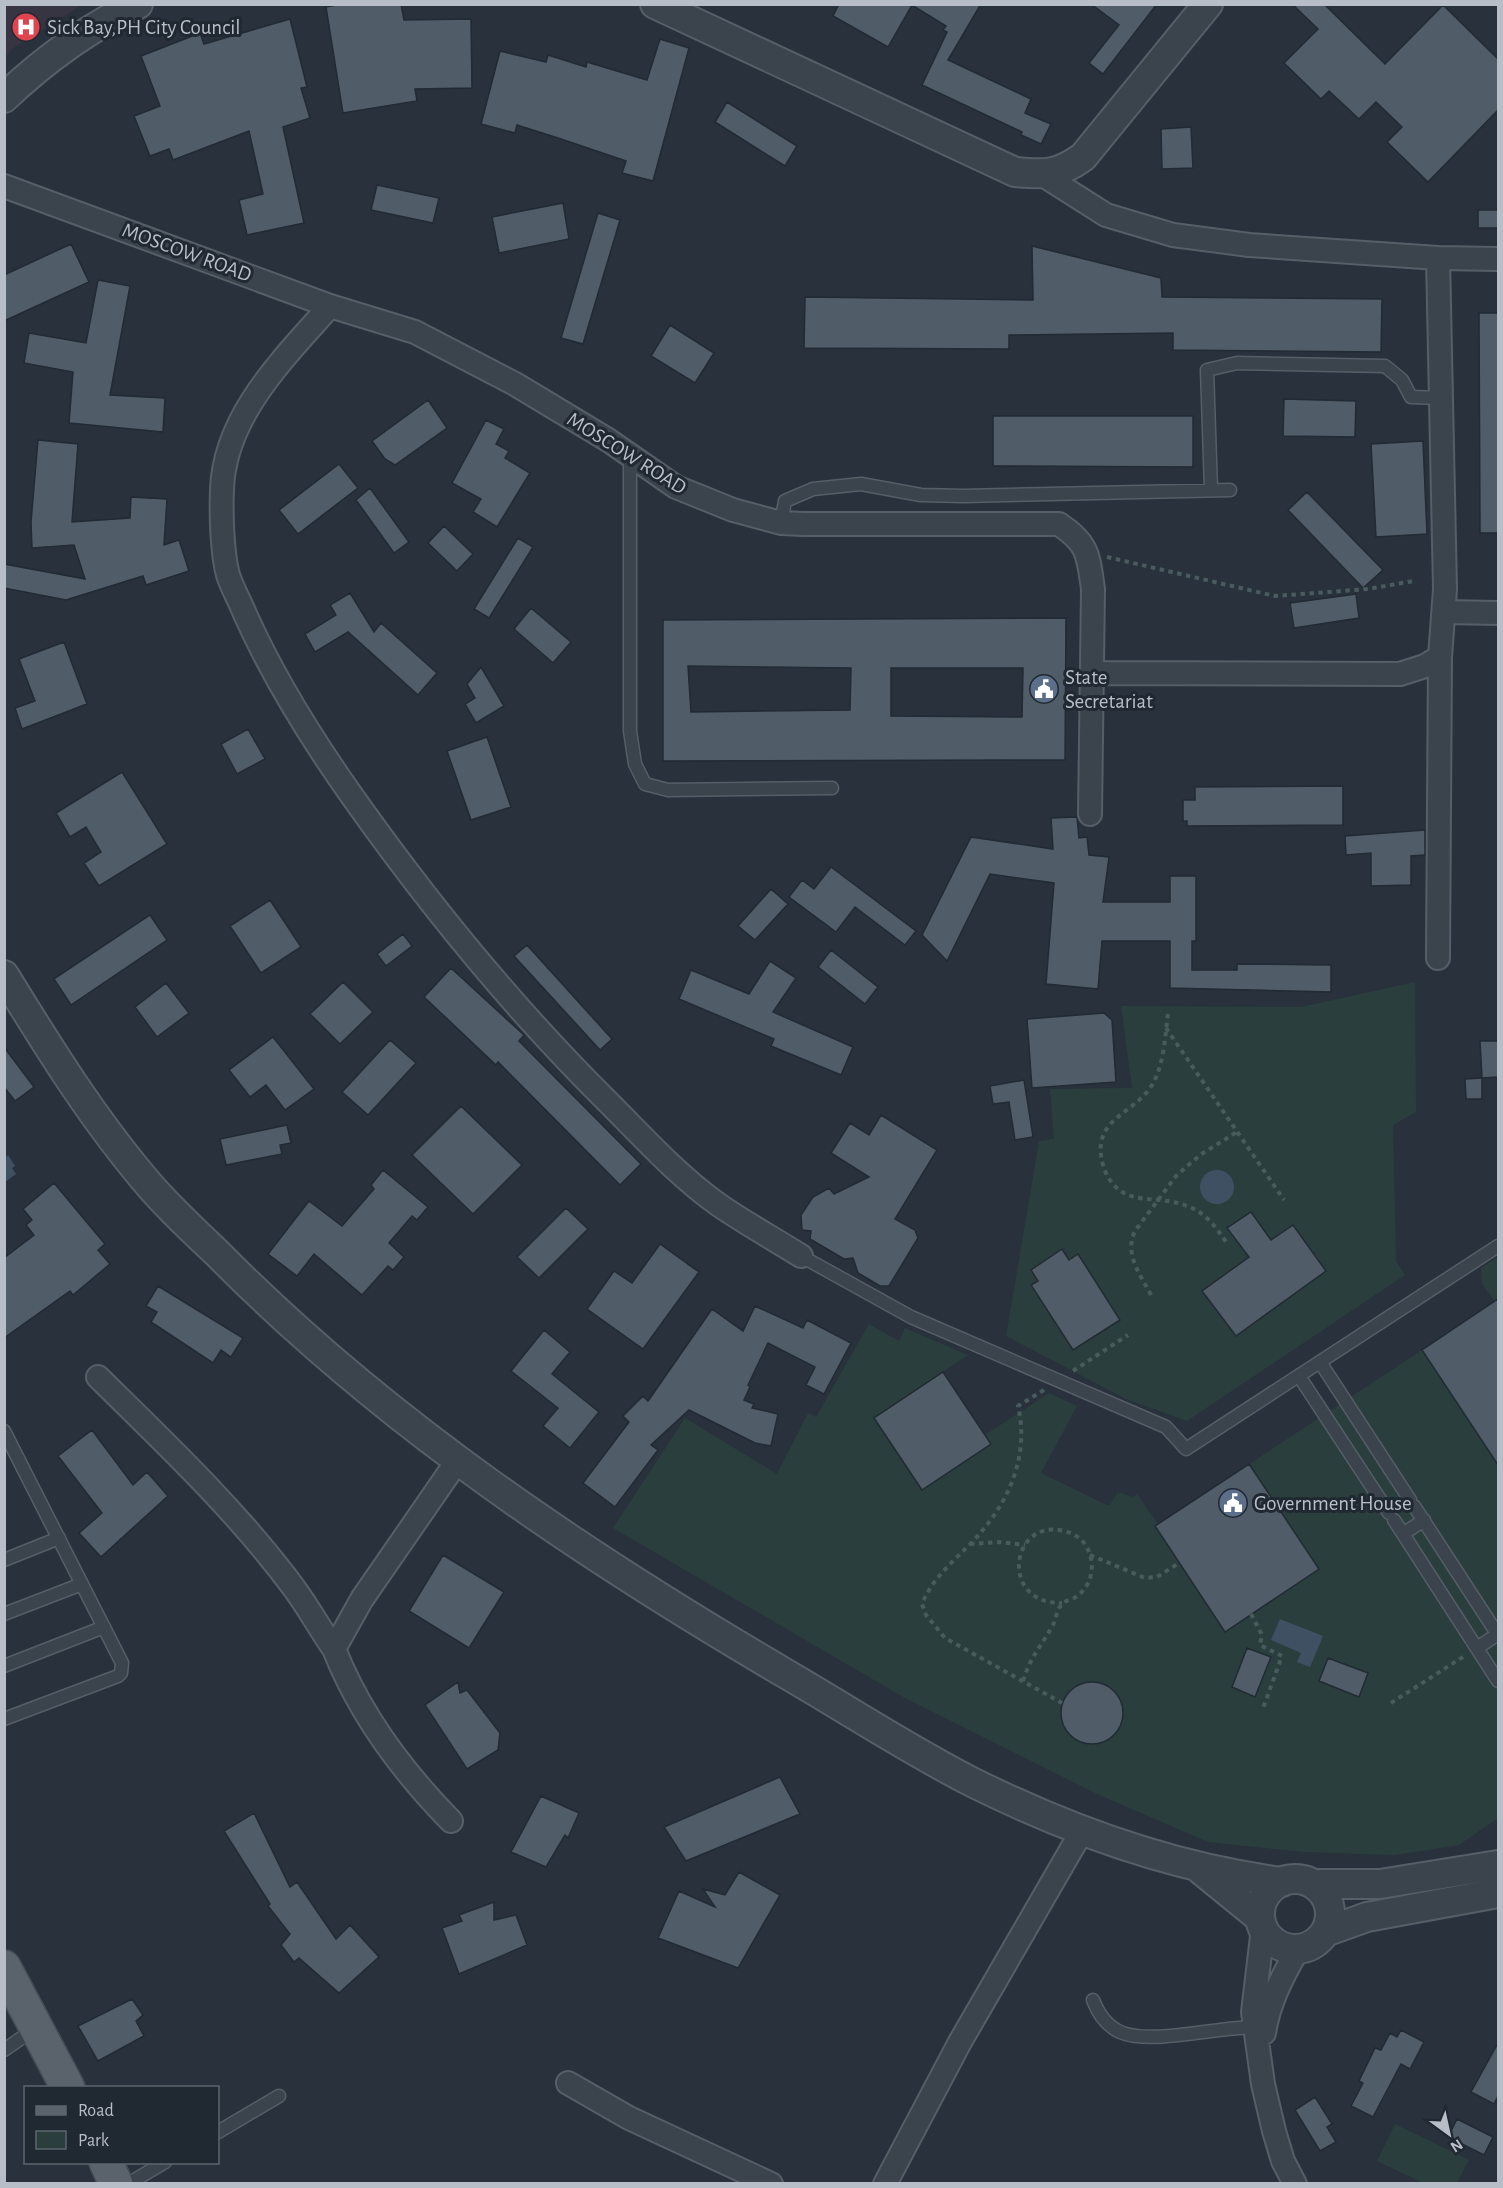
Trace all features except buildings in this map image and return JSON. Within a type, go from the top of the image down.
[{"type":"main road","points":[[4,1967],[67,2086]]},
{"type":"main road","points":[[106,2164],[116,2184]]},
{"type":"street","points":[[4,98],[46,60],[92,28],[138,4]]},
{"type":"street","points":[[655,4],[1015,172],[1043,175],[1066,170],[1083,157],[1208,4]]},
{"type":"street","points":[[1043,175],[1106,215],[1173,235],[1249,245],[1438,258],[1498,259]]},
{"type":"street","name":"MOSCOW ROAD","points":[[4,186],[330,306],[415,332],[515,384],[630,455],[676,487],[724,507],[781,523],[1059,524],[1078,537],[1088,553]]},
{"type":"street","points":[[1438,258],[1444,612],[1440,657],[1438,958]]},
{"type":"street","points":[[330,306],[274,368],[250,404],[231,444],[221,488],[228,573],[255,635],[292,709],[400,864],[475,959],[569,1063],[662,1155],[718,1204],[801,1256]]},
{"type":"street","points":[[1088,553],[1092,589],[1090,814]]},
{"type":"street","points":[[1444,612],[1498,613]]},
{"type":"street","points":[[1092,673],[1400,674],[1425,666],[1440,657]]},
{"type":"street","points":[[4,975],[70,1083],[151,1187],[239,1276],[327,1357],[458,1460],[589,1553],[724,1638],[975,1783],[1082,1831],[1200,1869],[1282,1882],[1303,1880],[1313,1884],[1321,1890],[1330,1910],[1325,1932],[1318,1941],[1298,1949],[1276,1944],[1262,1923],[1200,1869]]},
{"type":"street","points":[[98,1377],[157,1435],[270,1558],[295,1589],[333,1649],[366,1718],[413,1782],[451,1821]]},
{"type":"street","points":[[333,1649],[362,1599],[458,1460]]},
{"type":"street","points":[[885,2184],[960,2042],[1082,1831]]},
{"type":"street","points":[[1313,1884],[1380,1884],[1498,1865]]},
{"type":"street","points":[[1282,1882],[1265,1896],[1253,2012],[1260,2027],[1263,2084],[1274,2131],[1283,2162],[1294,2184]]},
{"type":"street","points":[[1325,1932],[1366,1917],[1498,1893]]},
{"type":"street","points":[[1260,2027],[1276,1988],[1298,1949]]},
{"type":"street","points":[[568,2084],[629,2118],[771,2184]]},
{"type":"lane","points":[[1211,490],[1207,370],[1237,363],[1385,366],[1402,380],[1411,397],[1442,398]]},
{"type":"lane","points":[[630,455],[630,731],[635,765],[645,784],[668,790],[832,788]]},
{"type":"lane","points":[[781,523],[785,501],[813,489],[861,484],[921,495],[963,496],[1230,490]]},
{"type":"lane","points":[[801,1256],[911,1317],[1166,1427],[1186,1449],[1498,1246]]},
{"type":"lane","points":[[1320,1362],[1498,1634],[1477,1648]]},
{"type":"lane","points":[[1299,1376],[1498,1681]]},
{"type":"lane","points":[[4,1431],[122,1663],[121,1672],[4,1719]]},
{"type":"lane","points":[[1403,1534],[1424,1520]]},
{"type":"lane","points":[[4,1560],[59,1538]]},
{"type":"lane","points":[[4,1614],[82,1584]]},
{"type":"lane","points":[[4,1666],[104,1627]]},
{"type":"lane","points":[[1093,2000],[1098,2012],[1122,2033],[1145,2036],[1260,2027]]},
{"type":"lane","points":[[4,2050],[37,2027]]},
{"type":"lane","points":[[219,2131],[279,2096]]},
{"type":"lane","points":[[128,2184],[163,2164]]},
{"type":"path","points":[[1088,553],[1275,596],[1368,589],[1413,581]]},
{"type":"path","points":[[1168,1014],[1159,1070],[1151,1087],[1109,1124],[1102,1138],[1100,1155],[1107,1177],[1123,1193],[1144,1199],[1182,1204],[1198,1210],[1212,1221],[1226,1242]]},
{"type":"path","points":[[1166,1028],[1284,1200]]},
{"type":"path","points":[[1151,1294],[1130,1253],[1130,1240],[1158,1200],[1184,1169],[1237,1132]]},
{"type":"path","points":[[1062,1703],[945,1638],[926,1615],[922,1604],[929,1585],[970,1544],[1008,1492],[1021,1458],[1023,1427],[1018,1406],[1128,1335]]},
{"type":"path","points":[[1090,1555],[1090,1579],[1084,1590],[1062,1603],[1050,1603],[1038,1599],[1028,1592],[1021,1581],[1018,1568],[1025,1545],[1043,1531],[1055,1529],[1077,1536],[1090,1555],[1144,1578],[1157,1577],[1179,1563]]},
{"type":"path","points":[[970,1544],[1000,1542],[1025,1545]]},
{"type":"path","points":[[1023,1681],[1030,1659],[1053,1626],[1062,1603]]},
{"type":"path","points":[[1251,1614],[1262,1635],[1260,1645],[1282,1656],[1262,1711]]},
{"type":"path","points":[[1391,1703],[1477,1648]]},
{"type":"shaded area","name":"Sick Bay,PH City Council","points":[[5,4],[82,5],[12,49],[5,58]]},
{"type":"shaded area","points":[[8,1155],[15,1166],[12,1168],[16,1174],[5,1182],[5,1158]]},
{"type":"shaded area","points":[[1217,1170],[1229,1175],[1234,1187],[1229,1199],[1217,1204],[1205,1199],[1200,1187],[1205,1175]]},
{"type":"shaded area","points":[[1280,1619],[1323,1636],[1310,1667],[1297,1662],[1301,1653],[1271,1640]]},
{"type":"green space","points":[[1415,982],[1416,1112],[1393,1125],[1396,1261],[1405,1275],[1187,1421],[1126,1399],[1006,1336],[1039,1141],[1054,1139],[1050,1089],[1132,1088],[1121,1006],[1301,1007]]},
{"type":"green space","points":[[1498,1257],[1498,1818],[1459,1845],[1395,1855],[1304,1852],[1208,1842],[1097,1794],[903,1697],[613,1528],[685,1418],[777,1474],[808,1413],[816,1417],[869,1324],[899,1341],[905,1328],[968,1355],[874,1418],[922,1490],[991,1444],[985,1435],[1049,1393],[1077,1406],[1041,1473],[1109,1506],[1118,1492],[1132,1497],[1137,1494],[1158,1524],[1495,1302],[1482,1284],[1481,1268]]},
{"type":"green space","points":[[1395,2124],[1469,2160],[1457,2183],[1423,2183],[1377,2161]]},
{"type":"place","name":"Sick Bay,PH City Council","points":[[26,27]]},
{"type":"place","name":"State Secretariat","points":[[1044,689]]},
{"type":"place","name":"Government House","points":[[1233,1503]]}]
